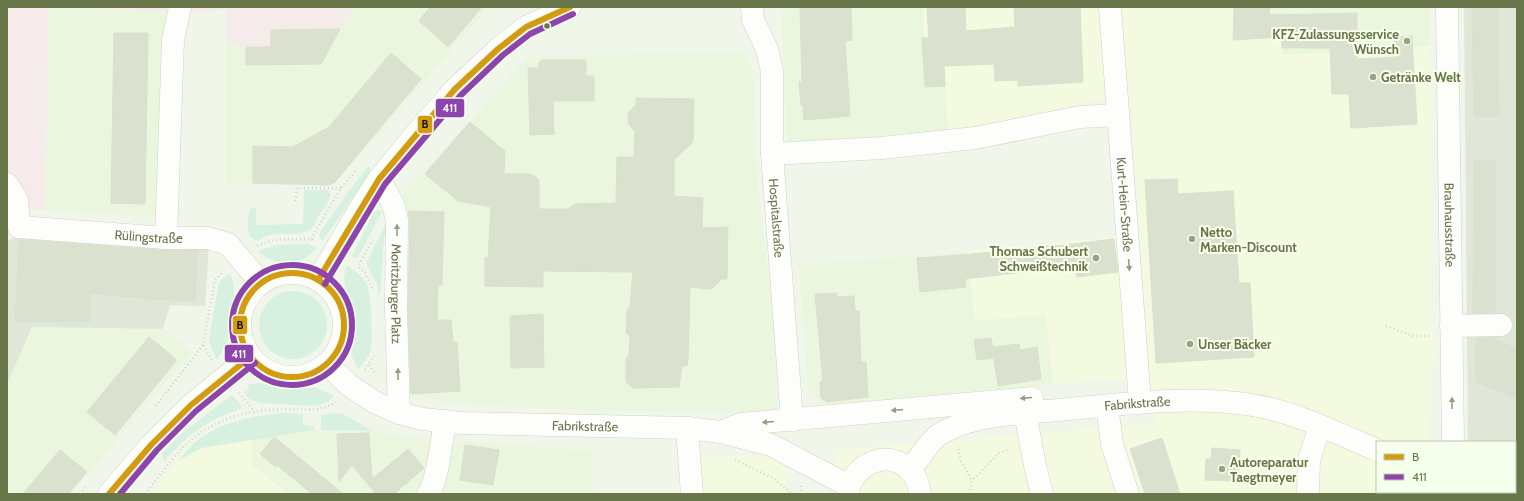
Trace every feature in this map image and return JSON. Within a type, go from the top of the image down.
[{"type":"street","points":[[166,238],[173,40],[180,7]]},
{"type":"street","points":[[318,280],[379,179],[455,89],[498,49],[525,17],[570,7]]},
{"type":"street","name":"Kurt-Hein-Straße","points":[[1110,7],[1117,115],[1122,404],[1112,444],[1128,494]]},
{"type":"street","name":"Brauhausstraße","points":[[1447,7],[1453,441]]},
{"type":"street","name":"Hospitalstraße","points":[[753,13],[767,49],[772,71],[772,154],[792,420]]},
{"type":"street","points":[[772,154],[882,148],[975,138],[1080,117],[1117,115]]},
{"type":"street","name":"Moritzburger Platz","points":[[379,179],[393,204],[397,220],[396,308],[399,413]]},
{"type":"street","points":[[7,184],[17,200],[13,230]]},
{"type":"street","name":"Rülingstraße","points":[[13,230],[166,238],[208,238],[228,244],[261,283]]},
{"type":"street","points":[[287,273],[308,275],[318,280],[326,285],[337,298],[342,310],[344,325],[343,337],[339,348],[327,364],[315,372],[301,377],[285,378],[269,373],[256,364],[250,357],[242,341],[239,330],[243,307],[249,294],[261,283],[271,277],[287,273]]},
{"type":"street","points":[[1451,331],[1501,324]]},
{"type":"street","points":[[109,494],[151,445],[191,405],[250,357]]},
{"type":"street","name":"Fabrikstraße","points":[[327,364],[350,386],[376,403],[399,413],[423,419],[461,423],[687,428],[721,432],[771,445],[848,490]]},
{"type":"street","points":[[721,432],[741,424],[1061,396],[1122,404]]},
{"type":"street","name":"Fabrikstraße","points":[[910,471],[935,438],[972,420],[1025,413],[1122,404],[1216,401],[1252,405],[1276,410],[1320,426],[1376,450]]},
{"type":"street","points":[[1025,413],[1042,494]]},
{"type":"street","points":[[428,494],[432,490],[437,469],[445,421]]},
{"type":"street","points":[[1308,494],[1309,460],[1320,426]]},
{"type":"street","points":[[687,428],[692,494]]},
{"type":"street","points":[[848,490],[853,476],[863,466],[874,461],[886,460],[895,461],[910,471],[917,481],[920,494]]},
{"type":"path","points":[[255,247],[273,240],[310,239],[341,188],[358,168]]},
{"type":"path","points":[[295,201],[297,188],[341,188]]},
{"type":"path","points":[[213,362],[203,344],[215,280],[226,269]]},
{"type":"path","points":[[1386,326],[1413,336],[1451,331]]},
{"type":"path","points":[[145,494],[183,448],[195,436],[226,419],[254,411],[286,408],[314,411],[335,403]]},
{"type":"shaded area","points":[[7,7],[49,7],[45,210],[7,208]]},
{"type":"shaded area","points":[[49,7],[168,13],[160,217],[45,210]]},
{"type":"shaded area","points":[[49,7],[353,7],[340,29],[271,30],[271,47],[227,45],[226,10],[189,13]]},
{"type":"shaded area","points":[[353,7],[489,7],[336,183],[330,186],[226,184],[226,10],[271,46],[271,30],[340,29]]},
{"type":"shaded area","points":[[781,7],[923,7],[924,37],[943,36],[948,132],[787,147]]},
{"type":"shaded area","points":[[923,7],[1272,7],[1272,35],[1282,35],[1283,55],[1430,46],[1432,305],[1434,360],[1428,441],[1376,441],[1376,493],[1424,494],[838,494],[833,450],[1157,424],[1149,377],[1053,384],[1046,314],[975,321],[967,252],[1140,234],[1131,102],[1105,99],[948,132],[943,36],[923,37]]},
{"type":"shaded area","points":[[1272,7],[1430,7],[1430,46],[1283,55],[1272,36]]},
{"type":"shaded area","points":[[1464,7],[1517,7],[1517,481],[1516,441],[1468,441]]},
{"type":"shaded area","points":[[744,52],[753,71],[757,177],[776,343],[778,413],[618,411],[507,407],[405,398],[403,194],[528,57]]},
{"type":"shaded area","points":[[369,165],[371,172],[323,240],[319,237],[320,232]]},
{"type":"shaded area","points":[[304,190],[328,190],[330,193],[329,201],[312,228],[299,234],[271,235],[264,237],[259,241],[251,238],[248,228],[250,209],[256,208],[256,225],[303,224]]},
{"type":"shaded area","points":[[379,210],[382,212],[358,257],[354,258],[352,256],[372,216]]},
{"type":"shaded area","points":[[390,216],[392,232],[384,237],[380,297],[377,284],[366,263]]},
{"type":"shaded area","points":[[21,233],[209,244],[205,306],[170,305],[163,329],[32,327],[7,384],[7,242]]},
{"type":"shaded area","points":[[308,244],[317,248],[303,259],[296,262],[281,263],[265,257],[258,251],[277,245]]},
{"type":"shaded area","points":[[967,252],[975,321],[1046,314],[1053,384],[824,405],[808,389],[799,265]]},
{"type":"shaded area","points":[[347,265],[363,279],[367,285],[371,306],[371,348],[368,357],[358,369],[353,359],[351,349],[354,321],[345,286],[344,277]]},
{"type":"shaded area","points":[[230,273],[233,281],[234,299],[226,346],[217,359],[212,350],[209,339],[218,286],[222,279]]},
{"type":"shaded area","points":[[286,291],[300,291],[312,296],[322,306],[327,318],[327,332],[322,344],[312,354],[300,359],[286,359],[274,354],[264,344],[259,332],[259,318],[264,306],[274,296]]},
{"type":"shaded area","points":[[32,327],[163,329],[192,352],[71,494],[7,494],[7,384]]},
{"type":"shaded area","points":[[259,383],[285,388],[317,388],[334,396],[328,402],[316,406],[260,403],[249,399],[244,392],[249,390],[248,385]]},
{"type":"shaded area","points":[[232,395],[241,405],[241,409],[208,423],[190,436],[164,462],[162,453],[187,429]]},
{"type":"shaded area","points":[[284,413],[303,414],[303,425],[314,426],[314,430],[202,448],[178,461],[192,445],[202,437],[224,426],[247,418]]},
{"type":"shaded area","points":[[335,413],[343,414],[373,431],[321,430],[321,415]]},
{"type":"shaded area","points":[[314,430],[373,431],[402,437],[591,451],[593,494],[289,494],[251,465],[252,439]]},
{"type":"shaded area","points":[[252,439],[252,465],[289,494],[151,494],[178,461],[202,448]]},
{"type":"shaded area","points":[[678,455],[784,455],[787,494],[681,494]]},
{"type":"building","points":[[430,7],[482,7],[448,47],[419,21]]},
{"type":"building","points":[[800,7],[851,7],[852,40],[845,41],[850,116],[804,120],[799,82],[802,82]]},
{"type":"building","points":[[965,7],[966,31],[1015,27],[1014,7],[1080,7],[1083,82],[1018,86],[1018,80],[995,81],[994,64],[944,66],[945,86],[925,87],[922,38],[929,38],[927,8]]},
{"type":"building","points":[[1234,7],[1270,7],[1270,15],[1357,13],[1357,59],[1396,57],[1394,37],[1412,36],[1417,124],[1351,128],[1349,94],[1332,94],[1330,48],[1282,48],[1282,37],[1233,40]]},
{"type":"building","points":[[1472,7],[1497,7],[1499,116],[1474,116]]},
{"type":"building","points":[[340,29],[321,64],[246,65],[246,47],[271,47],[271,30]]},
{"type":"building","points":[[114,33],[148,33],[145,204],[111,203]]},
{"type":"building","points":[[391,53],[421,79],[335,182],[329,185],[253,183],[253,146],[293,147],[329,127]]},
{"type":"building","points":[[541,60],[586,60],[586,76],[594,76],[594,101],[553,101],[554,134],[530,135],[528,68],[539,68],[539,62],[541,62]]},
{"type":"building","points":[[636,98],[694,99],[693,142],[674,160],[674,196],[703,198],[702,228],[728,227],[727,279],[722,279],[713,288],[708,289],[690,287],[688,360],[687,366],[682,366],[679,387],[633,388],[626,382],[626,359],[629,355],[630,336],[626,333],[627,310],[630,307],[633,272],[543,271],[543,287],[485,286],[485,257],[488,258],[491,207],[458,201],[425,174],[470,122],[505,151],[504,174],[531,174],[539,180],[539,209],[568,209],[575,204],[616,203],[617,157],[634,157],[635,132],[628,123],[628,113],[636,105]]},
{"type":"building","points":[[1474,160],[1495,160],[1495,313],[1473,313]]},
{"type":"building","name":"Netto Marken-Discount","points":[[1177,179],[1178,194],[1233,191],[1239,283],[1250,283],[1254,357],[1156,363],[1145,180]]},
{"type":"building","points":[[408,211],[444,212],[442,285],[438,285],[437,320],[451,320],[453,342],[457,342],[460,391],[411,394],[408,308],[410,220]]},
{"type":"building","points":[[1114,239],[1118,272],[1077,277],[1076,266],[965,279],[966,287],[920,292],[917,258],[1048,247]]},
{"type":"building","points":[[19,240],[180,252],[180,250],[197,250],[195,301],[151,299],[90,293],[90,321],[15,322]]},
{"type":"building","points":[[837,293],[836,297],[854,296],[855,311],[859,311],[861,362],[866,362],[868,397],[827,402],[821,398],[820,382],[823,381],[815,294]]},
{"type":"building","points":[[543,314],[544,367],[511,368],[510,316]]},
{"type":"building","points":[[149,337],[177,360],[115,435],[87,412]]},
{"type":"building","points":[[991,338],[993,348],[1019,344],[1020,350],[1037,347],[1041,379],[998,386],[994,358],[977,360],[974,340]]},
{"type":"building","points":[[1476,338],[1494,338],[1517,349],[1517,398],[1476,382]]},
{"type":"building","points":[[369,433],[372,479],[408,449],[424,468],[394,494],[376,494],[352,465],[339,482],[337,434]]},
{"type":"building","points":[[274,437],[343,494],[312,494],[277,465],[276,467],[260,454]]},
{"type":"building","points":[[1162,438],[1180,494],[1145,494],[1130,449]]},
{"type":"building","points":[[465,445],[499,450],[493,485],[460,480]]},
{"type":"building","name":"Autoreparatur Taegtmeyer","points":[[1212,448],[1240,450],[1238,481],[1205,480],[1206,459],[1211,459]]},
{"type":"building","points":[[60,450],[87,472],[68,494],[23,494]]},
{"type":"transit line","name":"B","points":[[318,280],[379,179],[455,89],[498,49],[526,27],[570,7]]},
{"type":"transit line","name":"411","points":[[325,284],[385,184],[461,95],[503,55],[530,34],[573,14]]},
{"type":"transit line","name":"411","points":[[292,265],[315,269],[335,282],[348,302],[352,325],[348,348],[335,368],[315,381],[292,385],[269,381],[249,368],[236,348],[232,325],[236,302],[249,282],[269,269],[292,265]]},
{"type":"transit line","name":"B","points":[[292,273],[312,277],[329,288],[340,305],[344,325],[340,345],[329,362],[312,373],[292,377],[272,373],[255,362],[244,345],[240,325],[244,305],[255,288],[272,277],[292,273]]},
{"type":"transit line","name":"B","points":[[109,494],[151,445],[191,405],[250,357]]},
{"type":"transit line","name":"411","points":[[120,494],[157,450],[196,411],[255,363]]},
{"type":"place","name":"KFZ-Zulassungsservice Wünsch","points":[[1407,41]]},
{"type":"place","name":"Getränke Welt","points":[[1373,77]]},
{"type":"place","name":"Netto Marken-Discount","points":[[1192,239]]},
{"type":"place","name":"Thomas Schubert Schweißtechnik","points":[[1096,258]]},
{"type":"place","name":"Unser Bäcker","points":[[1190,344]]},
{"type":"place","name":"Autoreparatur Taegtmeyer","points":[[1222,469]]}]
